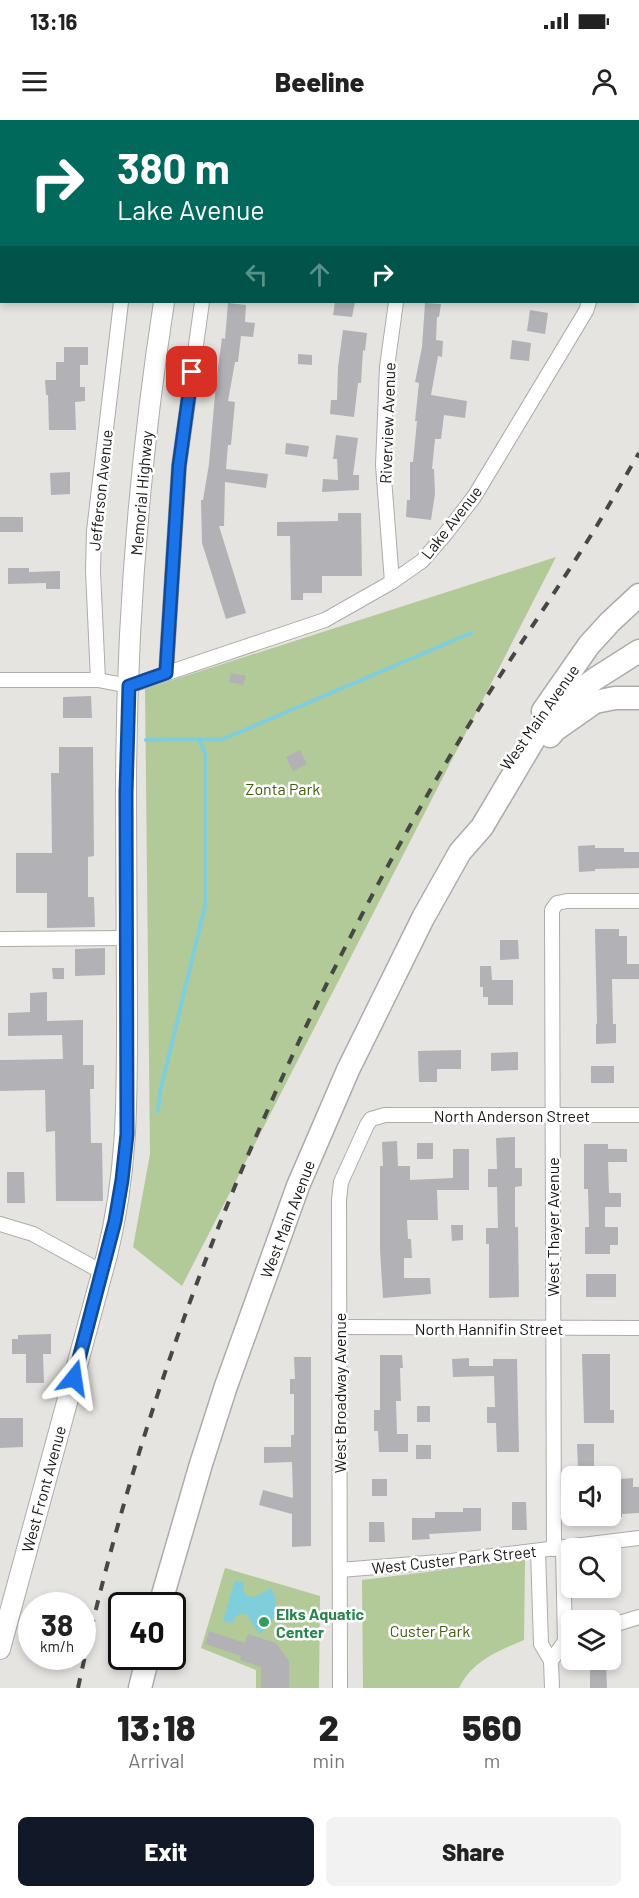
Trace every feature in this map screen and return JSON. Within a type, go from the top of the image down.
[{"type":"main road","name":"West Main Avenue","points":[[460,852],[464,832],[483,797],[589,645],[639,595]]},
{"type":"main road","name":"West Main Avenue","points":[[164,1592],[226,1386],[298,1186],[348,1070],[423,918],[460,852],[474,837],[492,810],[530,746],[558,711],[586,685],[639,651]]},
{"type":"main road","points":[[492,810],[511,789],[555,730],[595,702],[639,698]]},
{"type":"main road","points":[[140,1688],[144,1670]]},
{"type":"street","name":"Jefferson Avenue","points":[[98,680],[93,571],[94,531],[121,303]]},
{"type":"street","name":"Memorial Highway","points":[[129,686],[136,538],[152,380],[164,303]]},
{"type":"street","points":[[166,673],[179,466],[202,303]]},
{"type":"street","name":"Riverview Avenue","points":[[392,582],[383,465],[387,367],[396,303]]},
{"type":"street","name":"Lake Avenue","points":[[129,686],[325,620],[392,582],[422,561],[474,497],[589,303]]},
{"type":"street","points":[[0,680],[98,680],[129,686]]},
{"type":"street","name":"West Front Avenue","points":[[0,1649],[118,1205],[127,1134],[126,793],[129,686]]},
{"type":"street","name":"West Thayer Avenue","points":[[565,1610],[558,1549],[552,1328],[551,916],[554,905],[567,901],[639,901]]},
{"type":"street","points":[[0,939],[127,938]]},
{"type":"street","name":"North Anderson Street","points":[[385,1115],[639,1115]]},
{"type":"street","name":"West Broadway Avenue","points":[[340,1688],[339,1191],[367,1125],[371,1119],[385,1115]]},
{"type":"street","points":[[0,1224],[33,1234],[102,1272]]},
{"type":"street","name":"North Hannifin Street","points":[[339,1327],[639,1328]]},
{"type":"street","name":"West Custer Park Street","points":[[340,1570],[558,1549],[639,1538]]},
{"type":"street","points":[[538,1551],[541,1644],[551,1661],[552,1688]]},
{"type":"street","points":[[621,1623],[639,1617]]},
{"type":"street","name":"West Thayer Avenue","points":[[551,1661],[561,1649]]},
{"type":"green space","name":"Zonta Park","points":[[556,557],[182,1286],[133,1247],[150,1154],[145,689]]},
{"type":"green space","name":"Custer Park","points":[[525,1560],[524,1640],[495,1653],[478,1664],[459,1688],[363,1688],[362,1580]]},
{"type":"green space","name":"Elks Aquatic Center","points":[[225,1568],[320,1596],[319,1688],[256,1688],[256,1670],[201,1648]]},
{"type":"water","points":[[235,1580],[244,1583],[243,1591],[248,1596],[255,1597],[271,1588],[274,1594],[276,1607],[273,1619],[259,1634],[247,1615],[237,1615],[233,1623],[223,1621]]},
{"type":"building","points":[[228,303],[246,305],[245,322],[255,323],[253,337],[241,336],[238,362],[235,362],[228,401],[235,402],[226,469],[268,474],[266,488],[225,482],[224,526],[219,526],[246,613],[226,619],[202,543],[201,500],[203,500],[209,464],[216,383],[222,338],[225,339]]},
{"type":"building","points":[[335,303],[355,303],[352,317],[333,315]]},
{"type":"building","points":[[425,303],[441,304],[439,317],[437,317],[436,340],[443,341],[442,357],[438,356],[431,395],[467,401],[465,418],[444,415],[441,439],[435,439],[432,469],[434,469],[435,494],[431,520],[406,517],[407,500],[410,500],[410,462],[413,462],[417,421],[415,421],[419,383],[415,382],[422,347]]},
{"type":"building","points":[[530,310],[548,313],[545,334],[527,331]]},
{"type":"building","points":[[343,330],[367,333],[354,417],[330,414],[331,400],[337,400],[338,367]]},
{"type":"building","points":[[512,340],[531,343],[529,361],[510,359]]},
{"type":"building","points":[[64,347],[88,347],[88,365],[80,365],[80,387],[85,387],[85,401],[75,402],[76,430],[49,430],[45,380],[56,380],[56,362],[64,362]]},
{"type":"building","points":[[298,354],[312,355],[312,365],[298,364]]},
{"type":"building","points":[[336,435],[358,438],[353,475],[359,475],[359,490],[322,492],[323,479],[338,480],[337,459],[333,459]]},
{"type":"building","points":[[286,443],[309,446],[307,457],[285,454]]},
{"type":"building","points":[[70,472],[70,494],[51,495],[50,473]]},
{"type":"building","points":[[338,513],[361,513],[362,576],[322,576],[322,593],[303,593],[303,600],[291,600],[290,536],[277,536],[277,522],[338,521]]},
{"type":"building","points":[[0,517],[23,517],[23,532],[0,532]]},
{"type":"building","points":[[8,568],[29,568],[29,572],[60,571],[60,589],[46,589],[46,583],[8,584]]},
{"type":"building","points":[[231,673],[246,676],[243,685],[229,682]]},
{"type":"building","points":[[91,696],[92,718],[63,718],[63,697]]},
{"type":"building","points":[[59,747],[93,747],[94,856],[88,857],[88,897],[94,897],[95,927],[47,928],[47,893],[16,893],[16,853],[52,853],[51,773],[59,773]]},
{"type":"building","points":[[300,750],[307,764],[293,771],[286,757]]},
{"type":"building","points":[[595,845],[595,848],[624,848],[624,852],[639,852],[639,868],[595,869],[595,871],[579,872],[578,846]]},
{"type":"building","points":[[595,929],[619,929],[619,936],[627,936],[627,964],[639,964],[639,979],[612,979],[613,1024],[616,1024],[616,1043],[596,1044]]},
{"type":"building","points":[[500,940],[518,940],[519,959],[500,960]]},
{"type":"building","points":[[105,948],[105,975],[75,976],[75,949]]},
{"type":"building","points":[[480,966],[491,966],[492,980],[513,980],[513,1005],[488,1005],[488,997],[483,997],[483,987],[480,987]]},
{"type":"building","points":[[52,968],[64,968],[64,979],[53,979]]},
{"type":"building","points":[[47,992],[47,1021],[83,1020],[83,1065],[94,1065],[94,1089],[90,1089],[91,1143],[102,1143],[103,1201],[56,1201],[55,1131],[46,1132],[45,1090],[0,1091],[0,1060],[63,1059],[62,1035],[8,1036],[8,1013],[30,1012],[30,993]]},
{"type":"building","points":[[461,1050],[461,1069],[437,1069],[437,1082],[419,1082],[418,1051]]},
{"type":"building","points":[[518,1052],[518,1070],[491,1071],[491,1053]]},
{"type":"building","points":[[591,1066],[614,1066],[614,1083],[591,1083]]},
{"type":"building","points":[[515,1137],[515,1168],[522,1168],[522,1186],[515,1187],[519,1297],[489,1298],[489,1244],[486,1244],[486,1228],[498,1228],[497,1187],[488,1187],[488,1169],[497,1169],[496,1138]]},
{"type":"building","points":[[397,1141],[398,1166],[410,1166],[410,1180],[453,1178],[453,1149],[469,1149],[469,1190],[437,1190],[438,1220],[407,1220],[412,1258],[404,1258],[404,1278],[430,1278],[431,1294],[383,1298],[380,1250],[382,1142]]},
{"type":"building","points":[[417,1143],[433,1143],[433,1159],[417,1159]]},
{"type":"building","points":[[584,1144],[608,1144],[608,1149],[627,1149],[627,1162],[608,1162],[609,1193],[621,1193],[621,1207],[605,1207],[605,1227],[618,1227],[618,1245],[610,1245],[610,1254],[585,1254],[585,1227],[589,1227],[588,1189],[584,1189]]},
{"type":"building","points":[[7,1172],[24,1172],[25,1203],[7,1203]]},
{"type":"building","points":[[451,1225],[463,1225],[463,1240],[452,1241]]},
{"type":"building","points":[[586,1274],[616,1274],[616,1297],[586,1297]]},
{"type":"building","points":[[51,1334],[51,1354],[43,1354],[44,1383],[26,1383],[26,1354],[12,1354],[12,1339],[18,1339],[18,1335]]},
{"type":"building","points":[[582,1354],[610,1354],[610,1410],[614,1410],[614,1423],[584,1423]]},
{"type":"building","points":[[380,1355],[402,1355],[401,1401],[396,1401],[397,1434],[408,1434],[408,1452],[379,1452],[378,1431],[374,1431],[374,1410],[380,1410]]},
{"type":"building","points":[[294,1357],[311,1357],[311,1546],[292,1547],[292,1514],[259,1505],[263,1490],[293,1498],[292,1462],[264,1463],[264,1447],[291,1447],[291,1435],[294,1435],[294,1394],[290,1394],[290,1379],[295,1379]]},
{"type":"building","points":[[469,1358],[469,1366],[493,1366],[493,1359],[517,1359],[519,1452],[497,1452],[496,1423],[487,1423],[487,1407],[495,1407],[494,1376],[453,1377],[452,1359]]},
{"type":"building","points":[[417,1406],[430,1406],[430,1422],[417,1422]]},
{"type":"building","points":[[0,1418],[23,1418],[23,1447],[0,1448]]},
{"type":"building","points":[[577,1444],[594,1444],[594,1466],[578,1466]]},
{"type":"building","points":[[416,1445],[431,1445],[431,1459],[416,1459]]},
{"type":"building","points":[[633,1478],[633,1487],[639,1487],[639,1513],[622,1514],[622,1517],[621,1479]]},
{"type":"building","points":[[372,1479],[387,1479],[387,1496],[372,1496]]},
{"type":"building","points":[[512,1502],[526,1502],[527,1530],[512,1530]]},
{"type":"building","points":[[463,1508],[481,1508],[481,1531],[429,1534],[430,1539],[412,1540],[412,1518],[435,1518],[435,1512],[463,1512]]},
{"type":"building","points":[[369,1522],[384,1522],[385,1542],[369,1542]]},
{"type":"building","points":[[209,1631],[245,1643],[248,1634],[276,1643],[289,1661],[289,1688],[261,1688],[261,1667],[240,1660],[241,1656],[205,1644]]},
{"type":"building","points":[[590,1670],[606,1670],[607,1688],[590,1688]]},
{"type":"waterway","points":[[198,739],[221,740],[471,633]]},
{"type":"waterway","points":[[146,740],[198,739],[205,752],[205,906],[160,1092],[158,1111]]},
{"type":"railway","points":[[78,1688],[106,1569],[140,1451],[178,1334],[221,1220],[269,1107],[321,996],[436,780],[590,536],[639,453]]},
{"type":"place","name":"Elks Aquatic Center","points":[[264,1622]]},
{"type":"route","points":[[74,1378],[115,1221],[127,1134],[126,793],[129,686],[166,673],[179,466],[192,372]]}]
